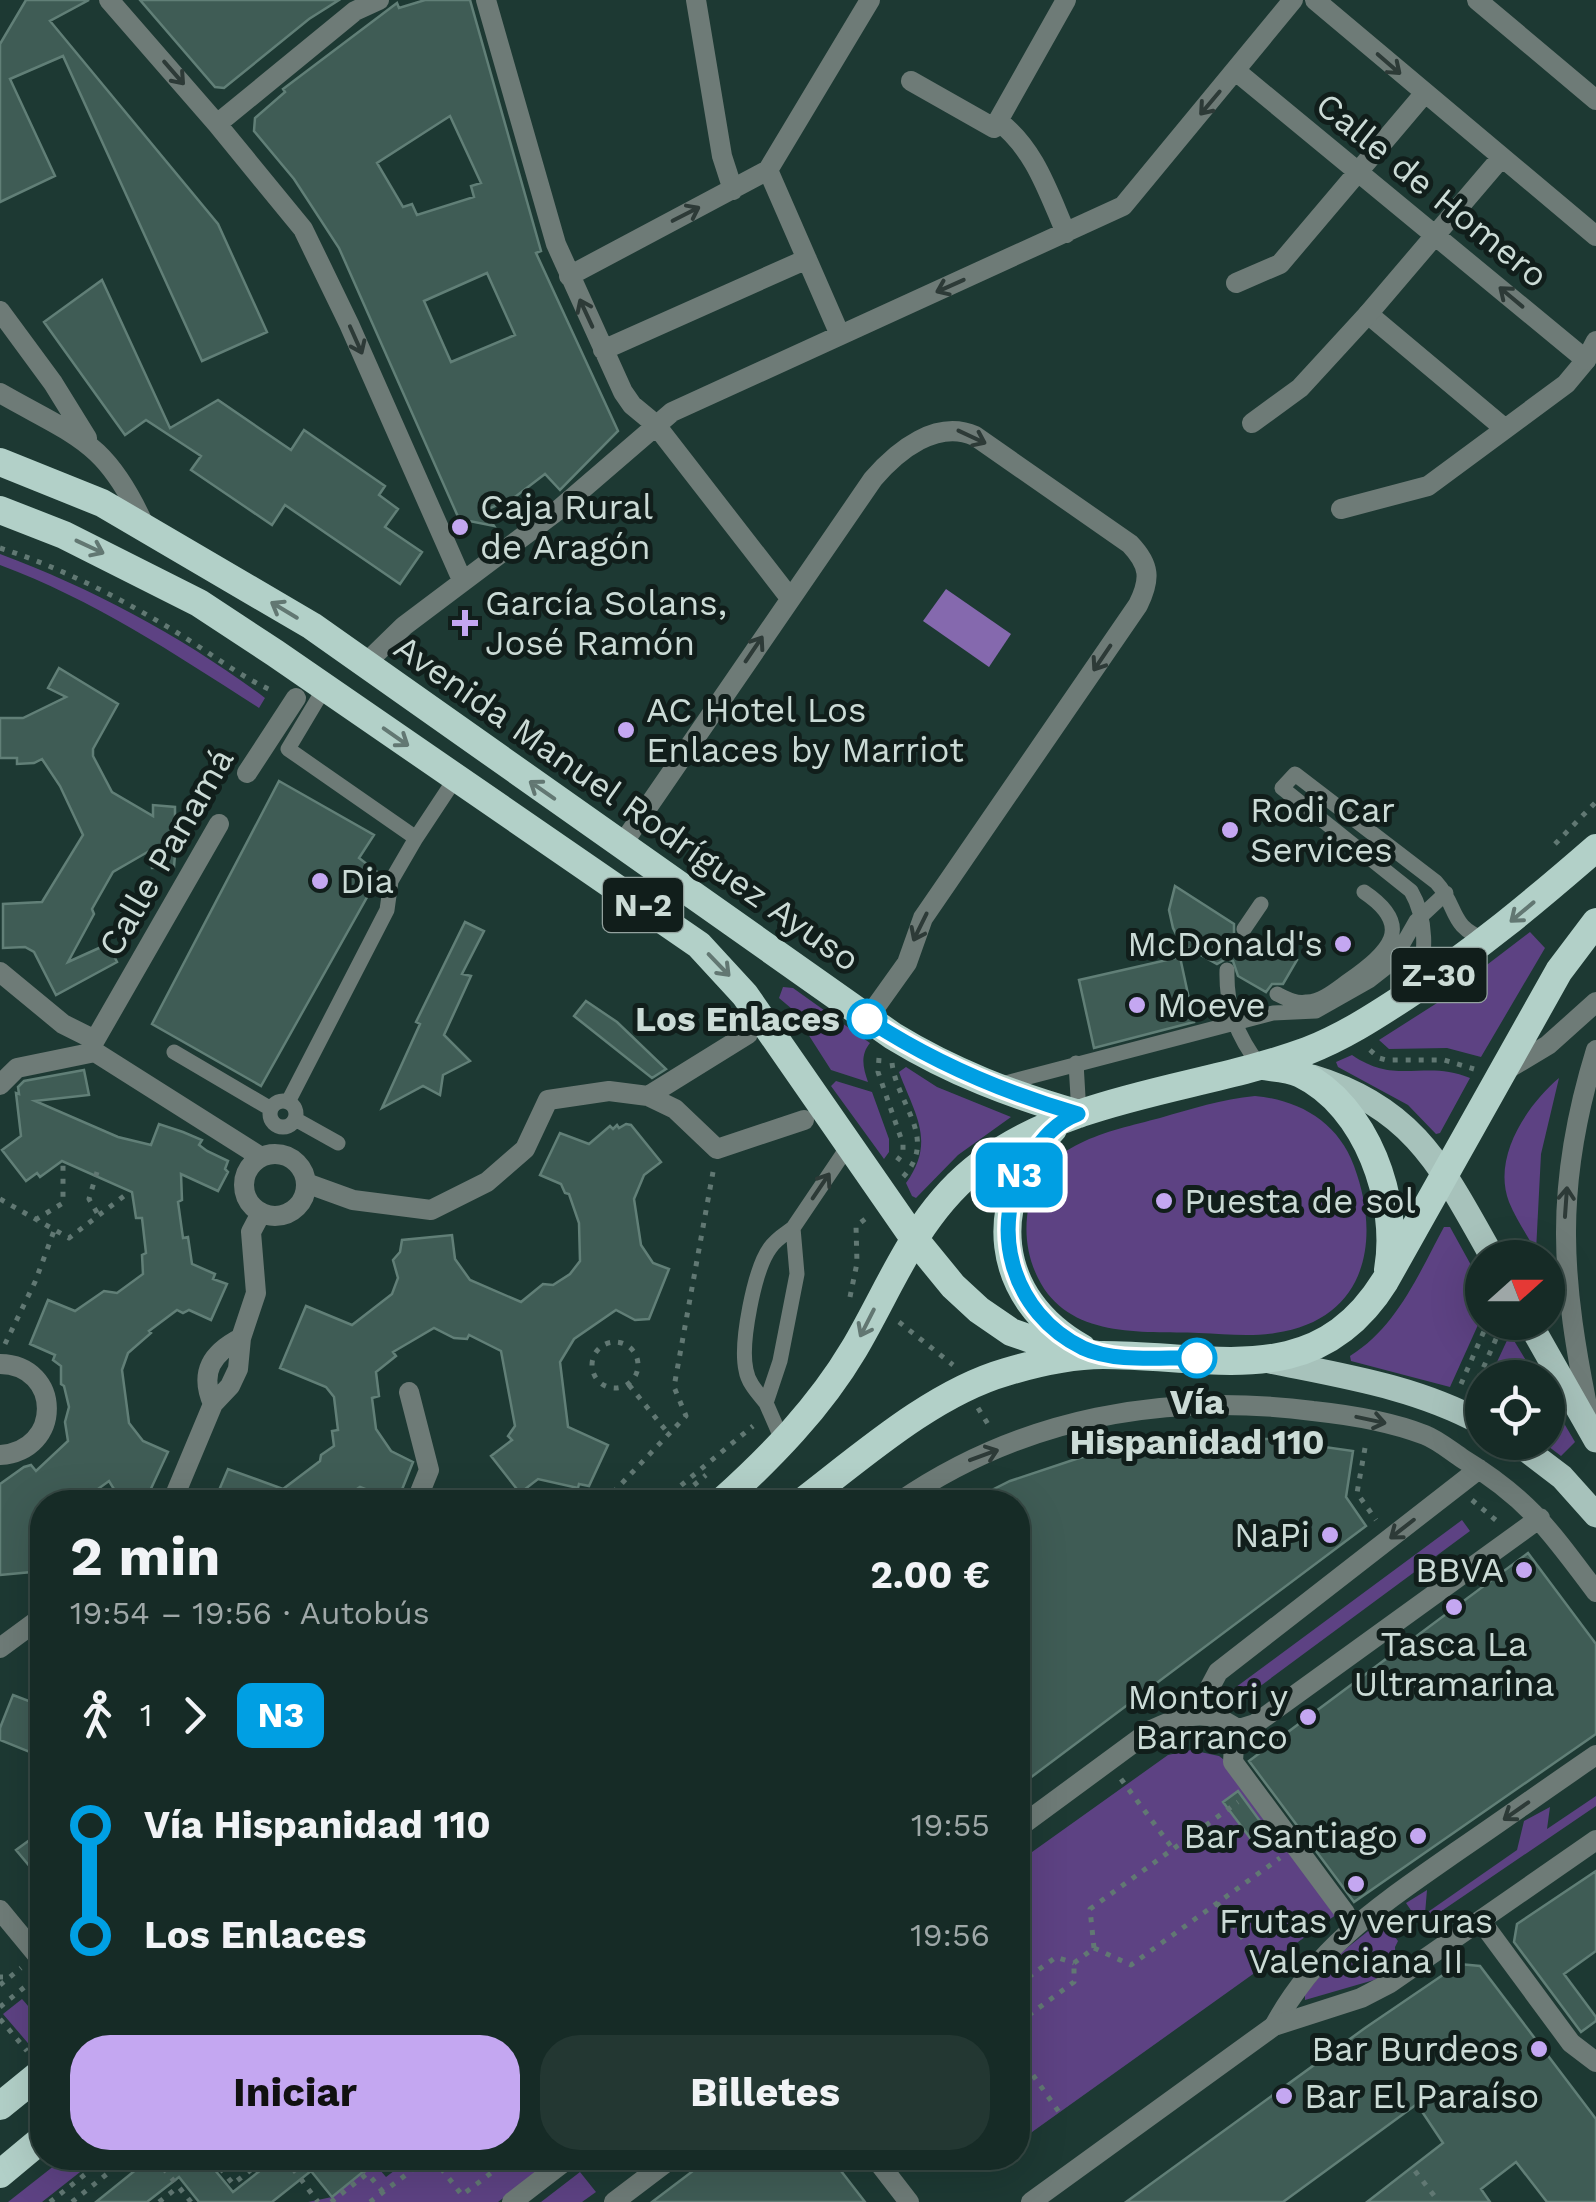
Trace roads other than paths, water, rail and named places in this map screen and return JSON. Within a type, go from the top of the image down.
[{"type":"highway","name":"Avenida Manuel Rodríguez Ayuso","points":[[0,462],[102,503],[312,626],[867,1019],[936,1062],[1070,1117]]},
{"type":"highway","name":"N-2","points":[[0,510],[152,577],[214,613],[699,945],[746,996],[912,1237],[953,1286],[978,1310],[1011,1332],[1058,1349],[1099,1355]]},
{"type":"highway","points":[[364,714],[361,690],[365,664]]},
{"type":"highway","name":"Z-30","points":[[733,1490],[808,1415],[854,1349],[912,1237],[932,1211],[980,1165],[1070,1117],[1260,1066],[1357,1028],[1487,940],[1596,848]]},
{"type":"highway","name":"Z-30","points":[[818,1490],[897,1431],[966,1387],[1032,1365],[1099,1355],[1270,1361],[1304,1352],[1338,1334],[1367,1309],[1385,1282],[1446,1176],[1488,1072],[1596,922]]},
{"type":"highway","name":"Z-30","points":[[1260,1066],[1300,1073],[1340,1104],[1373,1158],[1390,1236],[1385,1282]]},
{"type":"highway","name":"Z-30","points":[[1070,1117],[1045,1137],[1018,1176],[1008,1206],[1008,1255],[1018,1280],[1046,1323],[1099,1355]]},
{"type":"highway","points":[[0,2106],[30,2072]]},
{"type":"highway","points":[[0,2174],[30,2149]]},
{"type":"main road","points":[[1300,1073],[1335,1084],[1384,1110],[1416,1136],[1446,1176],[1483,1240]]},
{"type":"main road","points":[[1540,1340],[1595,1438]]},
{"type":"main road","points":[[1270,1361],[1389,1385],[1465,1414]]},
{"type":"main road","points":[[1540,1460],[1562,1477],[1596,1514]]},
{"type":"street","points":[[109,0],[303,228],[462,580]]},
{"type":"street","points":[[218,124],[355,11],[379,0]]},
{"type":"street","points":[[486,0],[556,244],[603,350],[632,406],[654,424],[790,598]]},
{"type":"street","points":[[696,0],[722,156],[732,190]]},
{"type":"street","points":[[569,276],[768,170],[870,0]]},
{"type":"street","points":[[911,81],[994,128],[1066,0]]},
{"type":"street","points":[[365,664],[404,626],[557,512],[672,412],[1114,211],[1131,198],[1293,0]]},
{"type":"street","points":[[1315,0],[1596,236]]},
{"type":"street","points":[[1477,0],[1596,100]]},
{"type":"street","name":"Calle de Homero","points":[[1237,72],[1436,234],[1591,350]]},
{"type":"street","points":[[1236,283],[1280,264],[1424,94]]},
{"type":"street","points":[[998,120],[1022,141],[1030,154],[1066,234]]},
{"type":"street","points":[[1252,423],[1300,388],[1501,158]]},
{"type":"street","points":[[768,170],[840,335]]},
{"type":"street","points":[[603,350],[807,259]]},
{"type":"street","points":[[0,311],[60,393],[90,444],[127,487],[145,527]]},
{"type":"street","points":[[1368,314],[1504,428]]},
{"type":"street","points":[[1342,509],[1428,486],[1566,384],[1591,350]]},
{"type":"street","points":[[0,393],[90,444]]},
{"type":"street","points":[[621,846],[887,463],[928,436],[953,429],[976,436],[1130,544],[1149,571],[1138,605],[923,918],[907,963],[867,1019]]},
{"type":"street","name":"Calle Panamá","points":[[247,773],[294,700]]},
{"type":"street","name":"Calle Panamá","points":[[95,1046],[219,824]]},
{"type":"street","points":[[0,972],[62,1024],[261,1157]]},
{"type":"street","points":[[1488,1072],[1548,1045],[1596,1002]]},
{"type":"street","points":[[648,1096],[748,1034]]},
{"type":"street","points":[[0,1085],[17,1068],[95,1046]]},
{"type":"street","points":[[1595,1438],[1573,1330],[1564,1251],[1568,1165],[1596,1050]]},
{"type":"street","points":[[306,1183],[354,1200],[431,1210],[487,1182],[524,1148],[548,1100],[609,1091],[648,1096],[675,1109],[717,1149],[804,1120]]},
{"type":"street","points":[[280,1154],[304,1172],[306,1183],[300,1203],[292,1211],[272,1216],[253,1206],[244,1188],[248,1170],[261,1157],[280,1154]]},
{"type":"street","points":[[177,1490],[213,1404],[234,1378],[241,1338],[256,1293],[251,1232],[262,1212]]},
{"type":"street","points":[[0,1364],[18,1366],[30,1373],[39,1382],[48,1406],[46,1420],[34,1442],[23,1450],[0,1455]]},
{"type":"street","points":[[409,1392],[429,1470],[421,1490]]},
{"type":"street","points":[[919,1490],[964,1462],[1038,1434],[1114,1412],[1171,1405],[1251,1406],[1351,1416],[1427,1436],[1498,1480],[1540,1518],[1596,1592]]},
{"type":"street","points":[[1345,1913],[1233,1762],[1229,1723],[1209,1689],[1218,1672],[1479,1468]]},
{"type":"street","points":[[1030,1819],[1152,1730],[1184,1716],[1203,1715],[1229,1723],[1255,1724],[1540,1518]]},
{"type":"street","points":[[0,1648],[30,1626]]},
{"type":"street","points":[[1274,2026],[1289,1999],[1344,1933],[1596,1755]]},
{"type":"street","points":[[1031,2202],[1274,2026],[1376,1990],[1596,1840]]},
{"type":"street","points":[[0,1910],[30,1947]]},
{"type":"street","points":[[1481,1921],[1571,2042],[1596,2062]]},
{"type":"street","points":[[512,2202],[553,2170]]},
{"type":"street","points":[[614,2202],[656,2170]]},
{"type":"street","points":[[885,2170],[910,2202]]},
{"type":"lane","points":[[325,687],[288,749],[416,838]]},
{"type":"lane","points":[[1419,988],[1424,952],[1422,914],[1405,884],[1282,788],[1295,774],[1422,870],[1446,893],[1459,925],[1471,935],[1487,940]]},
{"type":"lane","points":[[288,1102],[386,910],[391,881],[454,778]]},
{"type":"lane","points":[[1277,994],[1298,1002],[1324,998],[1385,950],[1393,922],[1386,908],[1364,892]]},
{"type":"lane","points":[[993,1087],[1273,1013],[1316,1011],[1392,963],[1422,914],[1446,893]]},
{"type":"lane","points":[[1244,929],[1261,904]]},
{"type":"lane","points":[[1227,970],[1234,1024],[1260,1066]]},
{"type":"lane","points":[[174,1052],[271,1109]]},
{"type":"lane","points":[[1070,1117],[1076,1063]]},
{"type":"lane","points":[[288,1102],[293,1106],[294,1119],[278,1126],[272,1122],[271,1109],[275,1104],[288,1102]]},
{"type":"lane","points":[[294,1119],[338,1143]]},
{"type":"lane","points":[[783,1442],[744,1366],[760,1266],[768,1250],[794,1228],[849,1145]]},
{"type":"lane","points":[[766,1403],[780,1360],[797,1274],[794,1228]]},
{"type":"place","name":"Caja Rural de Aragón","points":[[460,527]]},
{"type":"place","name":"García Solans, José Ramón","points":[[465,623]]},
{"type":"place","name":"AC Hotel Los Enlaces by Marriot","points":[[626,730]]},
{"type":"place","name":"Rodi Car Services","points":[[1230,830]]},
{"type":"place","name":"Dia","points":[[320,881]]},
{"type":"place","name":"McDonald's","points":[[1343,944]]},
{"type":"place","name":"Moeve","points":[[1137,1005]]},
{"type":"place","name":"Los Enlaces","points":[[867,1019]]},
{"type":"place","name":"Puesta de sol","points":[[1164,1201]]},
{"type":"place","name":"Vía Hispanidad 110","points":[[1197,1358]]},
{"type":"place","name":"NaPi","points":[[1330,1535]]},
{"type":"place","name":"BBVA","points":[[1524,1570]]},
{"type":"place","name":"Tasca La Ultramarina","points":[[1454,1607]]},
{"type":"place","name":"Montori y Barranco","points":[[1308,1717]]},
{"type":"place","name":"Bar Santiago","points":[[1418,1836]]},
{"type":"place","name":"Frutas y veruras Valenciana II","points":[[1356,1884]]},
{"type":"place","name":"Bar Burdeos","points":[[1539,2049]]},
{"type":"place","name":"Bar El Paraíso","points":[[1284,2096]]}]
